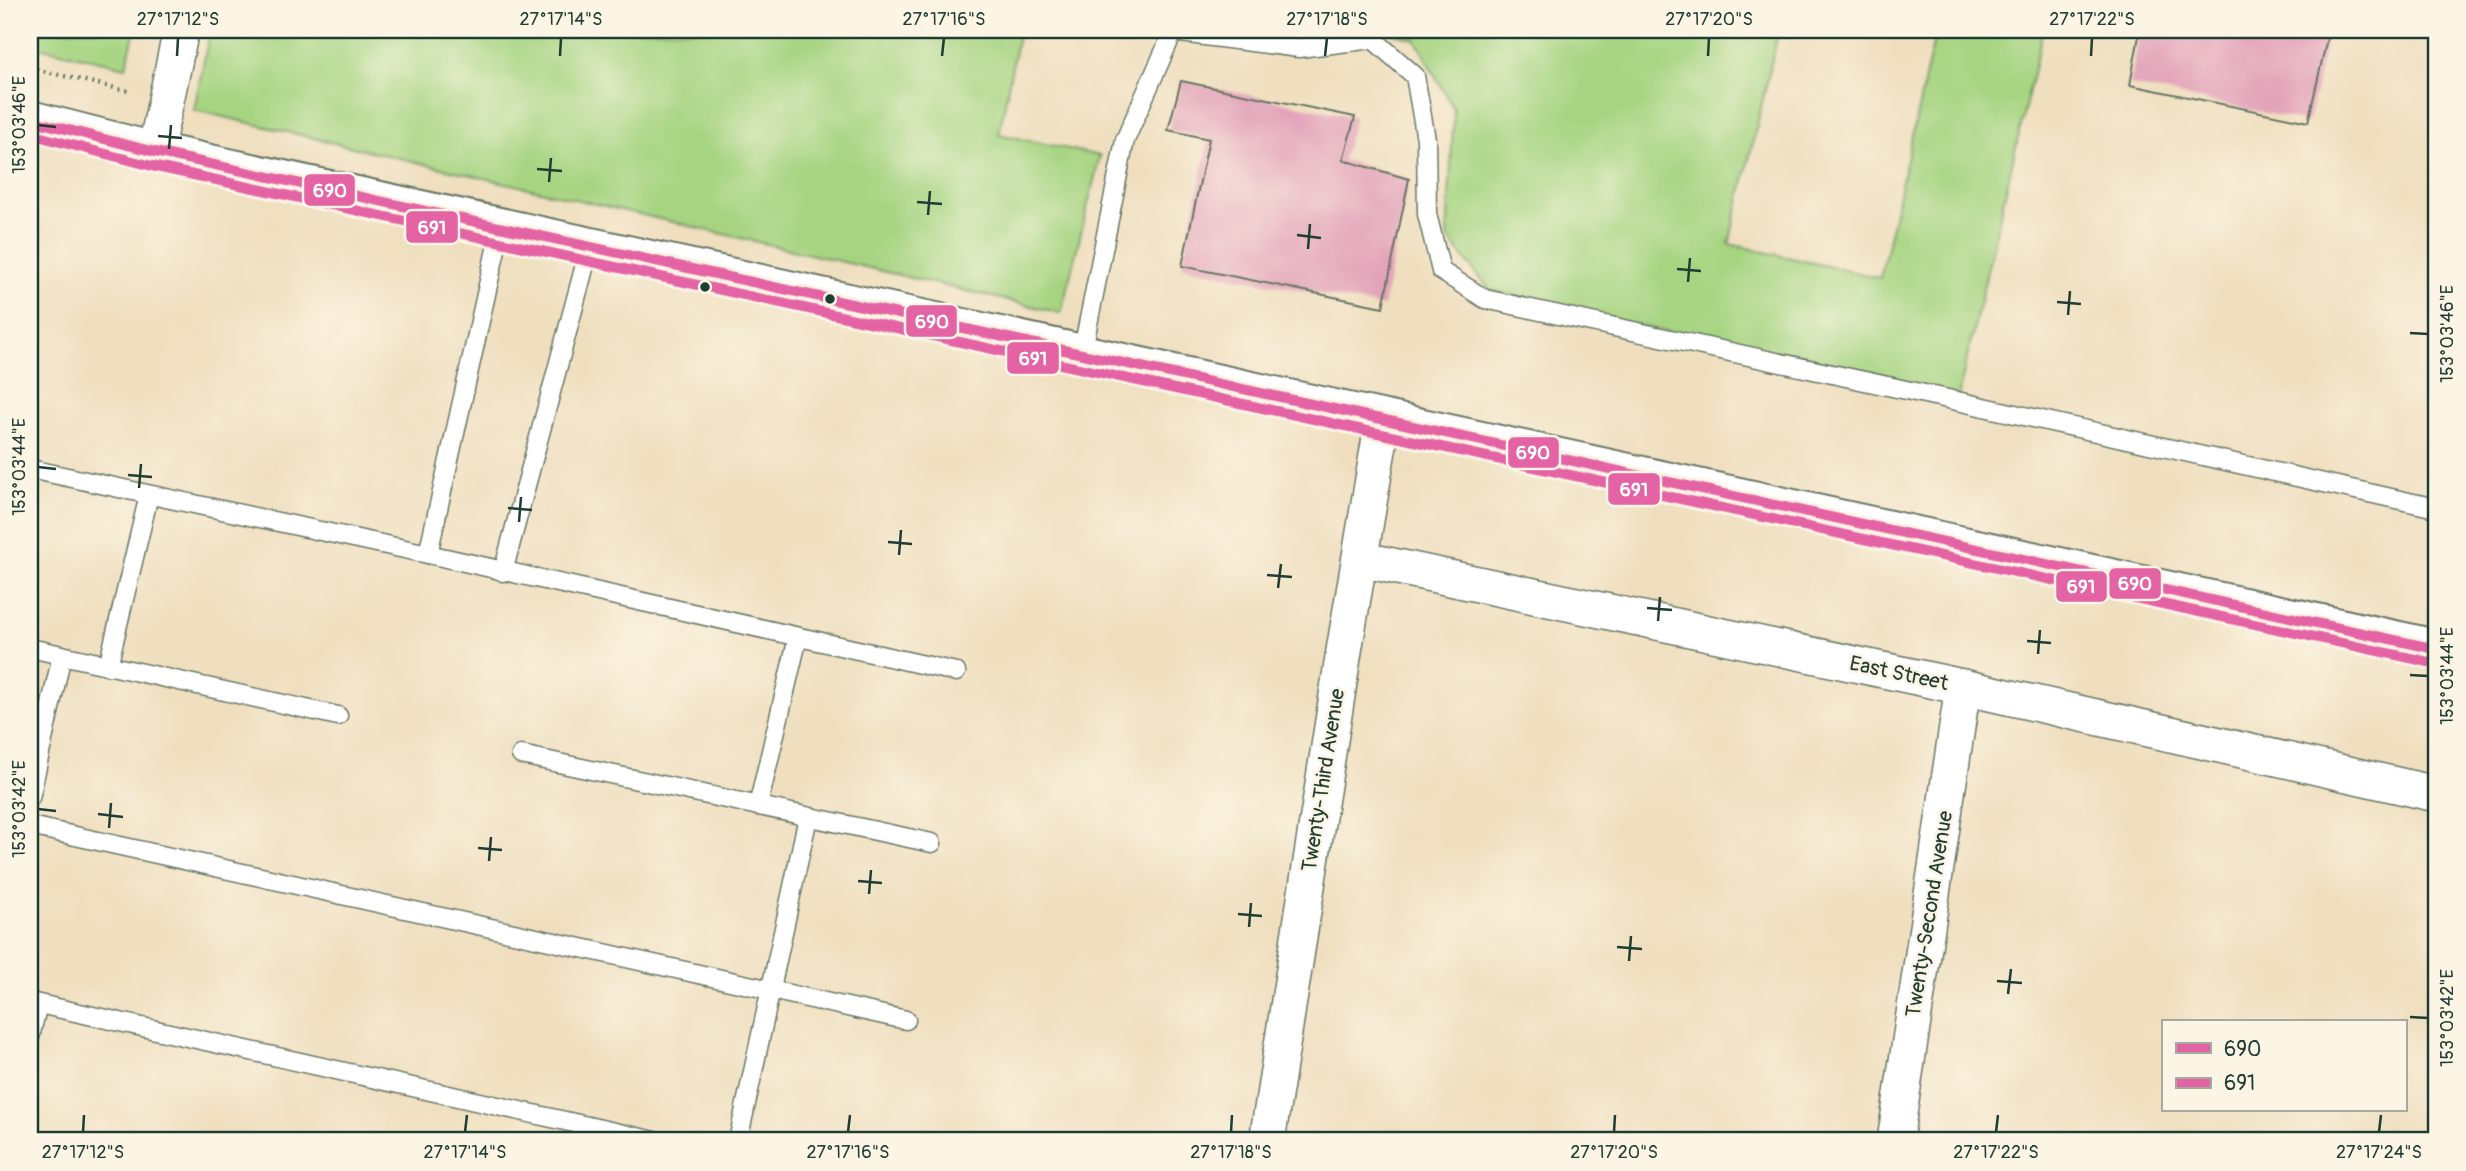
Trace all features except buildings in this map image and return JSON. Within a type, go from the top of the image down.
[{"type":"main road","points":[[30,120],[155,152],[2436,649]]},
{"type":"street","points":[[155,152],[181,30]]},
{"type":"street","name":"Twenty-Third Avenue","points":[[1267,1141],[1382,420]]},
{"type":"street","name":"East Street","points":[[1360,559],[1963,687],[2436,794]]},
{"type":"street","name":"Twenty-Second Avenue","points":[[1895,1141],[1963,687]]},
{"type":"lane","points":[[1082,354],[1125,140],[1173,32],[1299,48],[1373,39],[1415,76],[1426,139],[1427,214],[1441,271],[1485,299],[2436,508]]},
{"type":"lane","points":[[428,554],[501,227]]},
{"type":"lane","points":[[503,572],[590,246]]},
{"type":"lane","points":[[30,469],[428,554],[956,672]]},
{"type":"lane","points":[[108,666],[149,495]]},
{"type":"lane","points":[[758,806],[798,637]]},
{"type":"lane","points":[[30,648],[338,716]]},
{"type":"lane","points":[[30,798],[62,655]]},
{"type":"lane","points":[[521,755],[932,843]]},
{"type":"lane","points":[[738,1141],[808,817]]},
{"type":"lane","points":[[30,826],[906,1020]]},
{"type":"lane","points":[[30,1037],[34,1003],[655,1141]]},
{"type":"path","points":[[30,68],[139,94]]},
{"type":"green space","points":[[30,30],[135,30],[126,67],[30,45]]},
{"type":"green space","points":[[210,30],[1019,30],[999,134],[1100,156],[1061,313],[194,110]]},
{"type":"green space","points":[[1378,30],[1779,30],[1729,244],[1880,278],[1936,30],[2043,30],[1957,401],[1490,290],[1447,237],[1454,109],[1415,39]]},
{"type":"transit line","name":"690","points":[[30,120],[155,152],[2436,649]]},
{"type":"transit line","name":"691","points":[[30,134],[152,166],[2433,663]]}]
